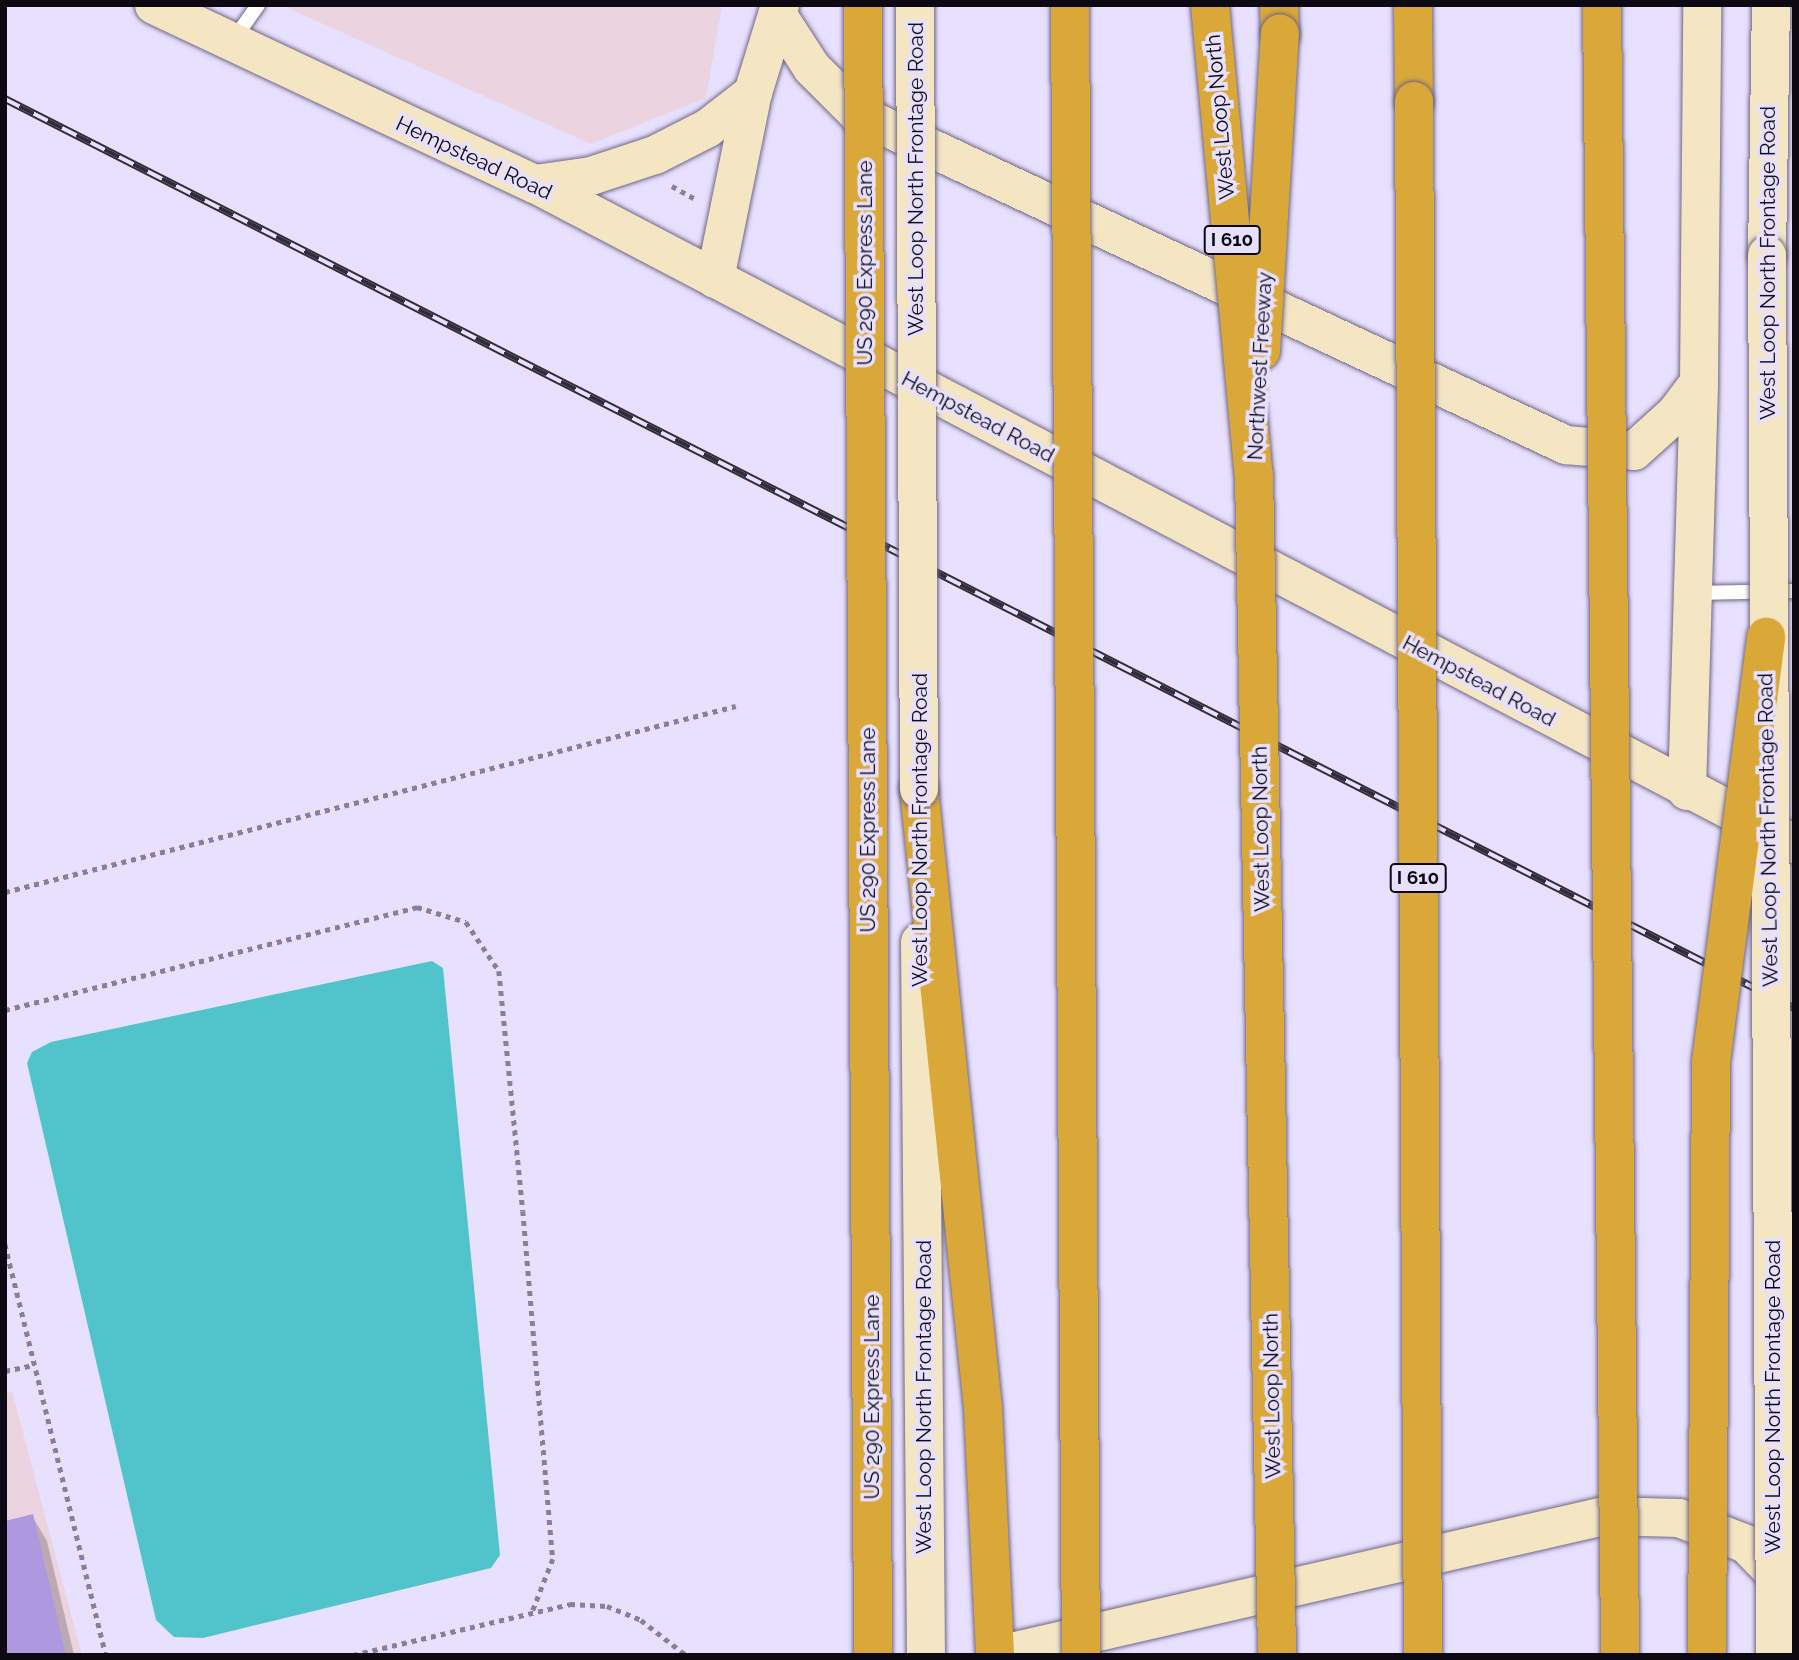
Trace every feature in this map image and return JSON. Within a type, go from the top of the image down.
[{"type":"highway","name":"US 290 Express Lane","points":[[863,5],[873,1655]]},
{"type":"highway","points":[[1070,5],[1081,1655]]},
{"type":"highway","name":"West Loop North","points":[[1209,5],[1254,475],[1277,1655]]},
{"type":"highway","name":"I 610","points":[[1413,5],[1423,1655]]},
{"type":"highway","points":[[1602,5],[1620,1655]]},
{"type":"highway","name":"Northwest Freeway","points":[[1254,475],[1280,20]]},
{"type":"highway","points":[[1707,1655],[1711,1062],[1766,637]]},
{"type":"highway","points":[[919,789],[983,1408],[997,1655]]},
{"type":"main road","name":"Hempstead Road","points":[[154,5],[535,184],[1687,791],[1794,844]]},
{"type":"main road","name":"West Loop North Frontage Road","points":[[915,5],[926,1655]]},
{"type":"main road","points":[[1687,791],[1699,383],[1702,5]]},
{"type":"main road","name":"West Loop North Frontage Road","points":[[1771,5],[1767,188],[1766,637],[1775,1655]]},
{"type":"main road","points":[[780,11],[812,68],[859,114],[1566,445],[1634,451],[1676,413],[1699,383]]},
{"type":"main road","points":[[715,279],[752,93],[780,11]]},
{"type":"main road","points":[[535,184],[591,176],[655,155],[708,128],[752,93]]},
{"type":"main road","points":[[997,1655],[1604,1517],[1679,1518],[1746,1544],[1794,1594]]},
{"type":"lane","points":[[231,43],[258,5]]},
{"type":"lane","points":[[1693,593],[1794,591]]},
{"type":"path","points":[[5,892],[736,706]]},
{"type":"path","points":[[5,1010],[417,907],[466,922],[499,971],[523,1211],[553,1559],[532,1613]]},
{"type":"path","points":[[5,1244],[106,1655]]},
{"type":"path","points":[[5,1371],[33,1365]]},
{"type":"path","points":[[353,1655],[570,1604],[607,1606],[641,1620],[686,1655]]},
{"type":"shaded area","points":[[281,5],[722,5],[706,98],[591,144]]},
{"type":"shaded area","points":[[432,961],[443,968],[500,1555],[491,1568],[203,1638],[174,1637],[156,1620],[27,1063],[32,1052],[51,1042]]},
{"type":"shaded area","points":[[12,1391],[82,1655],[5,1655],[5,1393]]},
{"type":"building","points":[[33,1514],[66,1655],[5,1655],[5,1521]]},
{"type":"railway","points":[[5,99],[1794,1008]]}]
